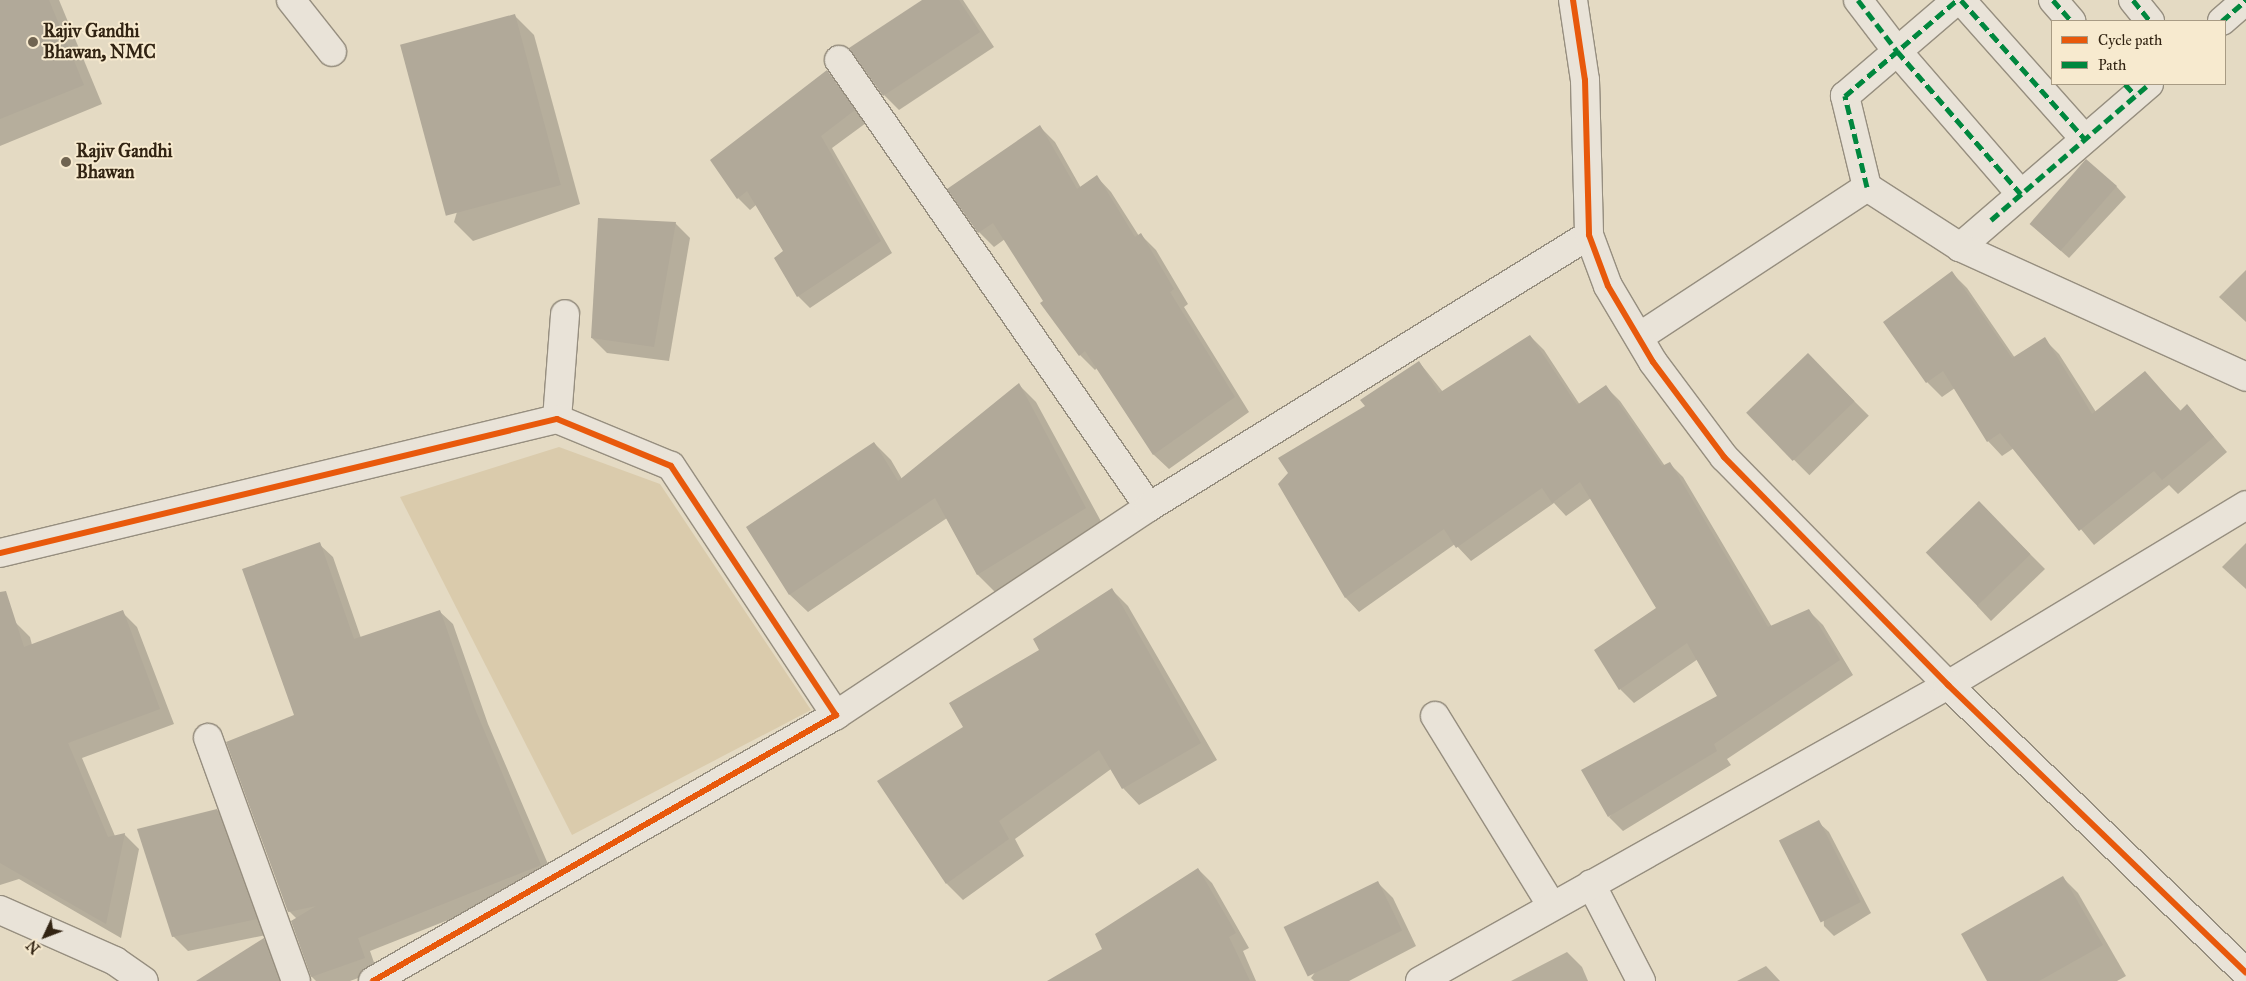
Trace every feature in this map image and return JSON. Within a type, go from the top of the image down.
[{"type":"street","points":[[291,0],[332,52]]},
{"type":"street","points":[[1573,0],[1585,80],[1589,235],[1608,286],[1653,362],[1724,457],[1948,685],[2246,973]]},
{"type":"street","points":[[1858,0],[1897,51],[2021,194]]},
{"type":"street","points":[[1957,0],[1845,96],[1867,187],[1960,247],[2246,377]]},
{"type":"street","points":[[1961,0],[2085,139]]},
{"type":"street","points":[[2053,0],[2070,20]]},
{"type":"street","points":[[2133,0],[2149,20]]},
{"type":"street","points":[[2223,20],[2244,1]]},
{"type":"street","points":[[839,60],[1149,507]]},
{"type":"street","points":[[1960,247],[2085,139],[2136,88]]},
{"type":"street","points":[[1639,338],[1867,187]]},
{"type":"street","points":[[374,981],[836,715],[1149,507],[1589,235]]},
{"type":"street","points":[[557,419],[565,314]]},
{"type":"street","points":[[0,553],[557,419],[671,466],[836,715]]},
{"type":"street","points":[[1428,979],[1552,906],[1948,685],[2246,505]]},
{"type":"street","points":[[1435,716],[1552,906]]},
{"type":"street","points":[[208,738],[296,981]]},
{"type":"street","points":[[1591,884],[1641,981]]},
{"type":"street","points":[[0,910],[115,961],[144,981]]},
{"type":"shaded area","points":[[559,447],[660,484],[811,710],[572,835],[400,497]]},
{"type":"building","name":"Rajiv Gandhi Bhawan, NMC","points":[[0,0],[49,0],[84,85],[0,119]]},
{"type":"building","points":[[922,0],[959,0],[980,32],[883,96],[849,48]]},
{"type":"building","points":[[515,14],[561,185],[446,216],[400,45]]},
{"type":"building","points":[[827,70],[855,110],[821,136],[881,241],[797,297],[774,258],[783,251],[747,191],[737,199],[710,160]]},
{"type":"building","points":[[1040,125],[1077,189],[1097,175],[1135,237],[1141,233],[1174,289],[1170,292],[1235,397],[1153,455],[1085,351],[1079,356],[1040,303],[1043,301],[993,223],[978,233],[947,189]]},
{"type":"building","points":[[2086,159],[2117,186],[2061,251],[2030,224]]},
{"type":"building","points":[[598,218],[676,222],[654,347],[591,338]]},
{"type":"building","points":[[1952,271],[2012,358],[2045,337],[2092,414],[2145,371],[2180,411],[2187,404],[2214,437],[2162,480],[2154,471],[2079,531],[2000,433],[1987,442],[1943,371],[1926,383],[1883,322]]},
{"type":"building","points":[[1530,335],[1577,405],[1606,385],[1662,466],[1670,462],[1768,627],[1809,609],[1840,660],[1714,744],[1717,751],[1608,817],[1581,770],[1717,696],[1687,643],[1619,690],[1594,650],[1656,608],[1580,482],[1552,503],[1542,488],[1456,548],[1444,529],[1345,598],[1278,484],[1288,473],[1278,458],[1365,406],[1360,400],[1419,361],[1439,393]]},
{"type":"building","points":[[1808,353],[1855,401],[1793,461],[1746,413]]},
{"type":"building","points":[[1019,383],[1086,508],[977,575],[935,498],[789,595],[746,527],[874,442],[898,481]]},
{"type":"building","points":[[1979,501],[2030,554],[1977,606],[1926,552]]},
{"type":"building","points":[[320,542],[354,639],[440,610],[475,709],[541,865],[358,938],[365,958],[311,977],[291,921],[316,906],[288,912],[226,742],[294,715],[242,569]]},
{"type":"building","points":[[1112,588],[1201,743],[1122,789],[1099,750],[999,821],[1009,839],[946,884],[877,781],[963,727],[949,703],[1039,650],[1033,639]]},
{"type":"building","points":[[6,591],[24,647],[123,610],[160,709],[68,743],[108,837],[125,833],[106,924],[0,863],[0,592]]},
{"type":"building","points":[[217,809],[257,919],[172,937],[137,829]]},
{"type":"building","points":[[1819,820],[1861,902],[1821,922],[1779,840]]},
{"type":"building","points":[[1198,868],[1236,933],[1229,937],[1250,981],[1047,981],[1102,949],[1095,934]]},
{"type":"building","points":[[2063,876],[2103,945],[2039,981],[1987,981],[1961,934]]},
{"type":"building","points":[[1378,881],[1402,930],[1308,976],[1284,927]]},
{"type":"building","points":[[264,938],[279,981],[196,981]]},
{"type":"marked path","points":[[1858,0],[1897,51],[2021,194]]},
{"type":"marked path","points":[[1867,187],[1845,96],[1957,0]]},
{"type":"marked path","points":[[1961,0],[2085,139]]},
{"type":"marked path","points":[[2053,0],[2070,20]]},
{"type":"marked path","points":[[2133,0],[2149,20]]},
{"type":"marked path","points":[[2223,20],[2246,0]]},
{"type":"marked path","points":[[2126,85],[2135,95]]},
{"type":"marked path","points":[[1991,220],[2148,85]]},
{"type":"cycle path","points":[[1573,0],[1585,80],[1589,235],[1608,286],[1653,362],[1724,457],[1948,685],[2246,973]]},
{"type":"cycle path","points":[[0,553],[557,419],[671,466],[836,715],[373,981]]},
{"type":"place","name":"Rajiv Gandhi Bhawan, NMC","points":[[33,42]]},
{"type":"place","name":"Rajiv Gandhi Bhawan","points":[[66,162]]}]
